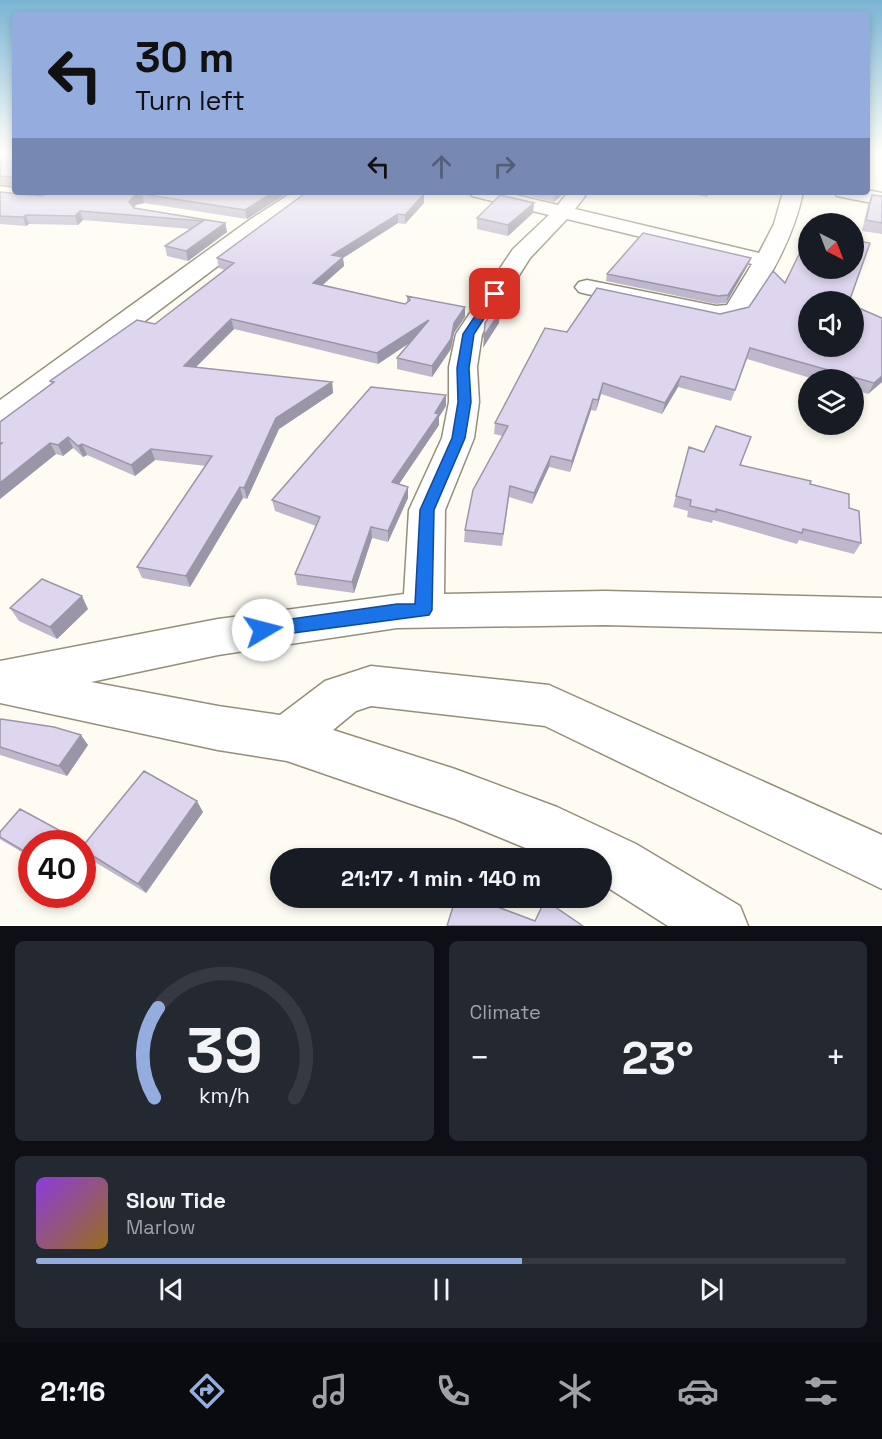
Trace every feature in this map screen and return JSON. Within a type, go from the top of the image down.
[{"type":"street","points":[[0,415],[252,228],[302,195]]},
{"type":"street","points":[[502,195],[569,204],[766,261]]},
{"type":"street","points":[[587,287],[716,314],[735,311],[766,261],[790,206],[792,195]]},
{"type":"street","points":[[860,195],[882,199]]},
{"type":"street","points":[[423,610],[427,510],[459,438],[464,402],[463,368],[468,334],[521,254],[569,204]]},
{"type":"street","points":[[219,223],[252,228]]},
{"type":"street","points":[[0,682],[218,637],[397,611],[605,608],[882,615]]},
{"type":"street","points":[[0,682],[218,728],[287,738],[539,825],[617,863],[720,926]]},
{"type":"street","points":[[287,738],[341,696],[371,686],[549,706],[882,862]]},
{"type":"building","points":[[0,194],[138,195],[129,202],[134,208],[225,223],[186,251],[165,246],[203,221],[80,211],[75,216],[0,216]]},
{"type":"building","points":[[148,195],[269,195],[245,210]]},
{"type":"building","points":[[303,195],[423,195],[405,215],[398,214],[332,255],[343,257],[313,283],[405,304],[410,300],[407,296],[465,307],[454,323],[451,339],[432,366],[397,358],[429,320],[377,353],[231,319],[184,366],[332,382],[276,418],[244,488],[240,487],[186,576],[137,567],[212,456],[151,449],[131,465],[82,444],[78,446],[68,437],[58,445],[50,443],[0,483],[0,445],[2,443],[0,443],[0,422],[54,382],[50,381],[137,320],[155,324],[234,263],[217,258]]},
{"type":"building","points":[[500,195],[534,203],[508,225],[477,218]]},
{"type":"building","points":[[872,195],[882,196],[882,223],[866,220]]},
{"type":"building","points":[[643,233],[751,258],[728,295],[718,296],[607,274]]},
{"type":"building","points":[[864,242],[870,243],[864,260]]},
{"type":"building","points":[[798,256],[798,279],[857,279],[853,291],[798,291],[798,357],[864,357],[864,310],[882,318],[882,376],[874,383],[864,380],[864,369],[824,369],[750,348],[735,390],[681,376],[665,403],[603,383],[598,400],[593,399],[572,461],[551,456],[534,493],[510,486],[503,534],[465,530],[473,490],[508,426],[495,423],[545,328],[567,332],[597,288],[720,314],[749,307],[773,271],[785,283]]},
{"type":"building","points":[[493,310],[500,312],[484,336],[485,323]]},
{"type":"building","points":[[371,387],[446,395],[435,413],[439,414],[392,482],[408,487],[388,531],[371,527],[352,582],[295,574],[320,517],[272,500]]},
{"type":"building","points":[[716,426],[751,437],[740,465],[811,481],[810,484],[849,494],[849,508],[859,511],[861,543],[803,529],[802,533],[716,509],[716,512],[690,506],[691,500],[676,496],[689,447],[704,452]]},
{"type":"building","points":[[42,579],[82,596],[50,627],[10,608]]},
{"type":"building","points":[[1,719],[54,727],[81,735],[59,766],[0,747]]},
{"type":"building","points":[[144,771],[197,801],[138,884],[96,858],[96,830]]},
{"type":"building","points":[[20,809],[59,830],[18,830],[18,848],[0,837],[0,832]]},
{"type":"building","points":[[453,908],[500,908],[535,921],[541,908],[557,908],[583,926],[447,926]]},
{"type":"route","points":[[263,630],[397,611],[423,610],[427,510],[459,438],[464,402],[463,368],[468,334],[495,294]]}]
